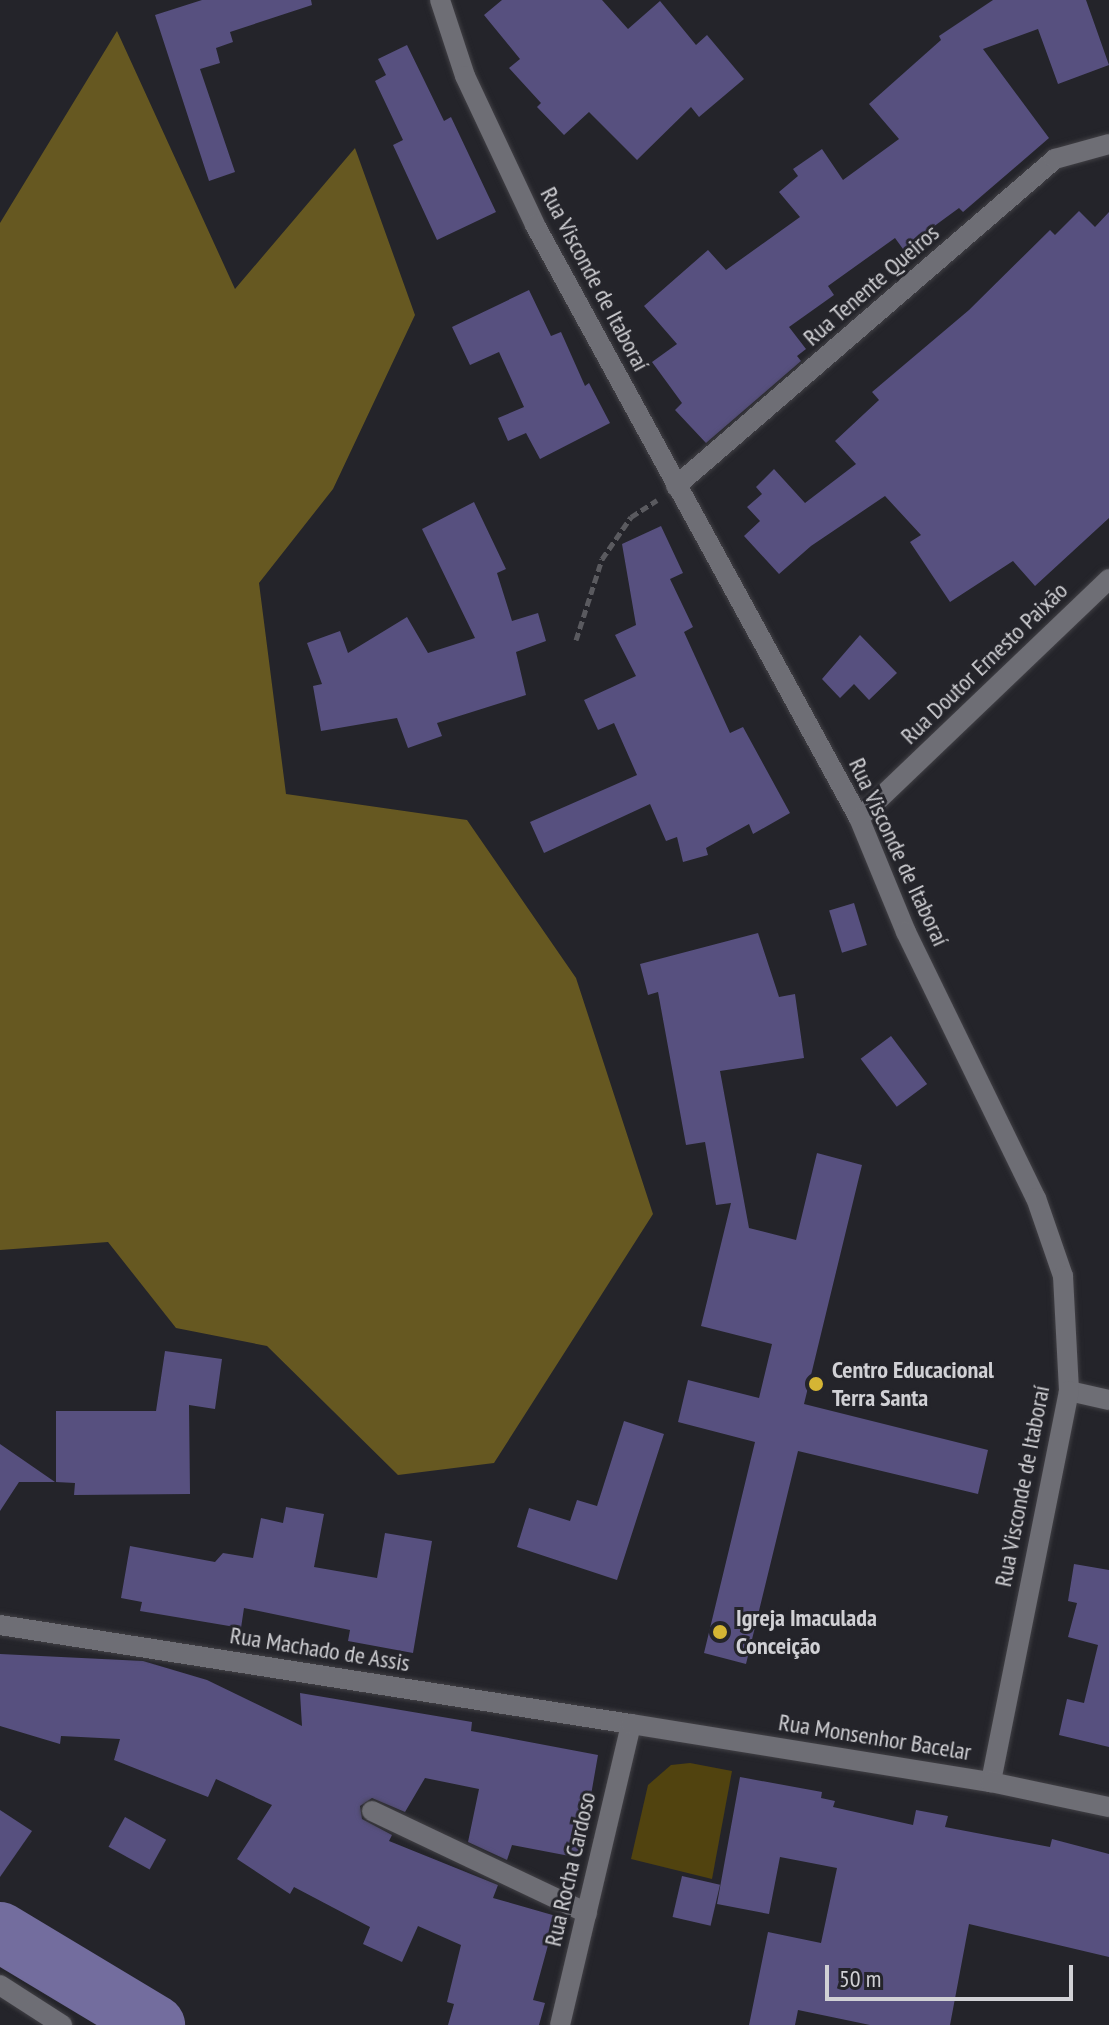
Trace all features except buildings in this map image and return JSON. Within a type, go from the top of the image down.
[{"type":"street","name":"Rua Visconde de Itaboraí","points":[[440,0],[465,76],[535,225],[859,818],[906,932],[1036,1198],[1063,1276],[1069,1391],[991,1782]]},
{"type":"street","name":"Rua Tenente Queiros","points":[[676,486],[1055,159],[1109,144]]},
{"type":"street","name":"Rua Doutor Ernesto Paixão","points":[[859,818],[1109,579]]},
{"type":"street","points":[[1069,1391],[1109,1400]]},
{"type":"street","name":"Rua Machado de Assis","points":[[0,1625],[631,1724]]},
{"type":"street","name":"Rua Monsenhor Bacelar","points":[[631,1724],[991,1782],[1109,1807]]},
{"type":"street","name":"Rua Rocha Cardoso","points":[[560,2025],[631,1724]]},
{"type":"street","points":[[372,1811],[587,1913]]},
{"type":"street","points":[[0,1985],[62,2025]]},
{"type":"path","points":[[576,640],[602,559],[631,517],[676,486]]},
{"type":"shaded area","points":[[117,31],[235,289],[355,148],[415,315],[333,489],[259,583],[286,794],[467,820],[576,978],[653,1214],[494,1463],[398,1475],[267,1346],[176,1328],[108,1242],[0,1250],[0,223]]},
{"type":"shaded area","points":[[690,1763],[732,1771],[712,1879],[631,1859],[648,1785],[671,1765]]},
{"type":"waterway","points":[[0,1932],[155,2025]]},
{"type":"place","name":"Centro Educacional Terra Santa","points":[[816,1384]]},
{"type":"place","name":"Igreja Imaculada Conceição","points":[[720,1632]]}]
